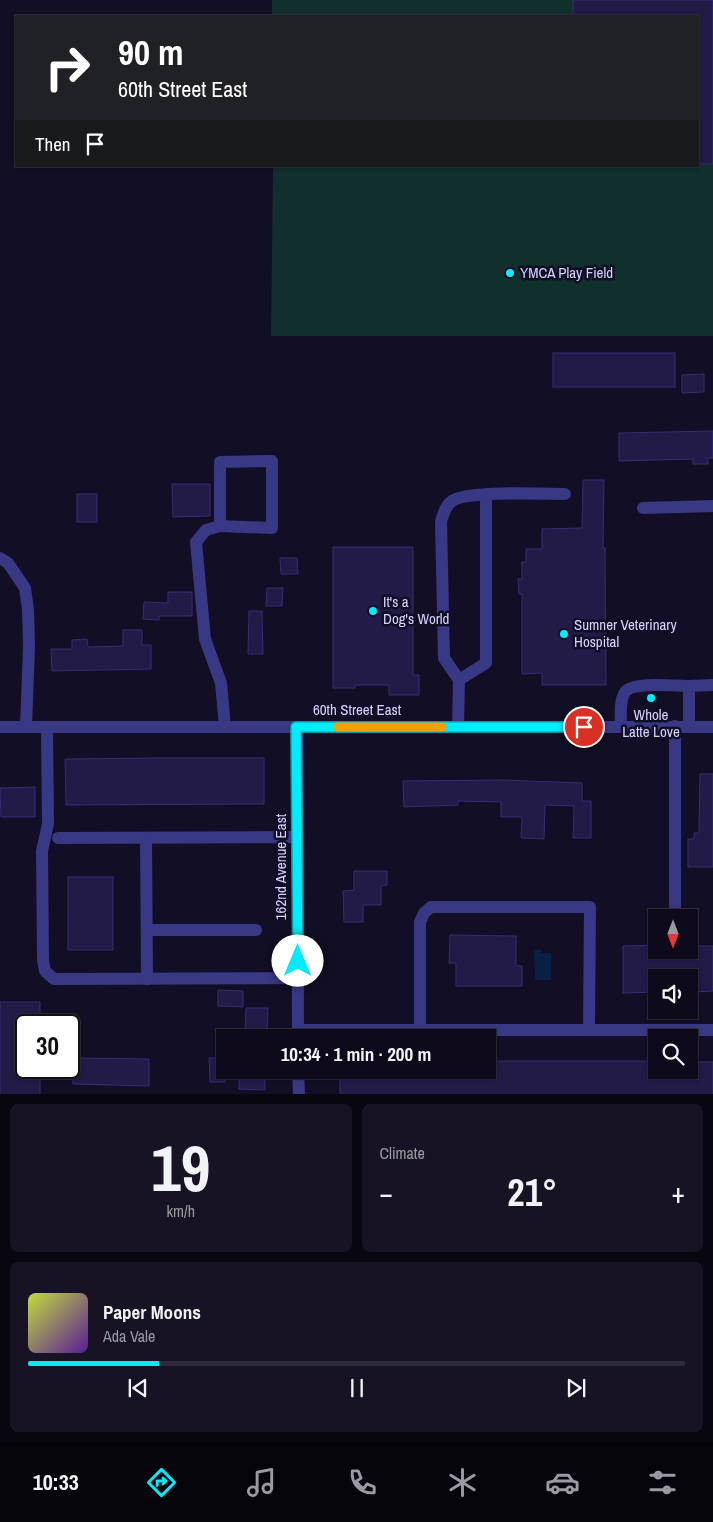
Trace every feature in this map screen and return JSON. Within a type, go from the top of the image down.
[{"type":"street","points":[[220,526],[220,462],[272,461],[272,528],[220,526],[206,530],[196,542],[205,639],[221,683],[225,727]]},
{"type":"street","points":[[459,680],[486,663],[486,494]]},
{"type":"street","points":[[458,727],[459,680],[444,658],[441,521],[445,508],[454,500],[469,495],[566,494]]},
{"type":"street","points":[[643,508],[713,506]]},
{"type":"street","points":[[0,558],[8,563],[25,588],[28,610],[26,727]]},
{"type":"street","points":[[621,727],[622,698],[628,688],[637,685],[713,685]]},
{"type":"street","points":[[689,686],[689,727]]},
{"type":"street","points":[[675,726],[676,909]]},
{"type":"street","name":"60th Street East","points":[[0,727],[713,727]]},
{"type":"street","points":[[47,727],[48,824],[42,851],[43,960],[45,971],[54,979],[298,978]]},
{"type":"street","name":"162nd Avenue East","points":[[296,727],[298,1029]]},
{"type":"street","points":[[58,838],[297,837]]},
{"type":"street","points":[[146,839],[147,979]]},
{"type":"street","points":[[420,1029],[420,922],[424,913],[431,907],[590,907],[589,1030]]},
{"type":"street","points":[[147,930],[256,930]]},
{"type":"street","points":[[496,1030],[713,1030]]},
{"type":"street","points":[[298,1079],[299,1094]]},
{"type":"green space","name":"YMCA Play Field","points":[[272,0],[713,0],[713,336],[271,336],[273,167],[699,167],[699,15],[272,15]]},
{"type":"water","points":[[534,950],[541,950],[541,953],[551,953],[551,980],[535,980]]},
{"type":"building","points":[[573,0],[713,0],[713,164],[699,164],[699,15],[573,15]]},
{"type":"building","points":[[553,353],[675,353],[675,387],[553,387]]},
{"type":"building","points":[[704,374],[704,392],[682,393],[682,375]]},
{"type":"building","points":[[713,431],[713,458],[708,458],[708,464],[693,464],[693,459],[619,461],[619,433]]},
{"type":"building","name":"Sumner Veterinary Hospital","points":[[583,480],[604,480],[603,548],[605,548],[606,685],[542,685],[542,673],[522,674],[522,594],[519,594],[518,579],[522,579],[522,562],[526,562],[526,549],[542,549],[542,529],[582,528]]},
{"type":"building","points":[[172,484],[210,484],[210,516],[173,517]]},
{"type":"building","points":[[77,494],[97,494],[97,522],[77,522]]},
{"type":"building","name":"It's a Dog's World","points":[[333,547],[413,547],[413,675],[419,675],[419,695],[389,695],[389,685],[355,685],[355,688],[333,688]]},
{"type":"building","points":[[280,558],[297,558],[298,574],[281,574]]},
{"type":"building","points":[[267,588],[283,588],[282,606],[266,606]]},
{"type":"building","points":[[168,592],[192,592],[192,616],[159,616],[159,620],[143,619],[144,602],[168,603]]},
{"type":"building","points":[[249,611],[262,611],[263,654],[248,654]]},
{"type":"building","points":[[123,630],[142,630],[142,645],[151,645],[151,669],[52,671],[51,649],[72,649],[72,640],[87,639],[88,647],[123,646]]},
{"type":"building","points":[[264,758],[264,804],[66,805],[65,759]]},
{"type":"building","points":[[700,774],[713,774],[713,867],[688,867],[688,839],[694,839],[694,833],[699,833]]},
{"type":"building","points":[[502,780],[582,783],[582,801],[591,801],[591,838],[573,838],[574,806],[545,805],[544,839],[521,838],[522,817],[501,817],[501,802],[458,801],[458,805],[404,807],[403,781]]},
{"type":"building","points":[[35,787],[35,817],[1,817],[0,788]]},
{"type":"building","points":[[354,871],[387,871],[387,885],[381,886],[381,905],[363,905],[363,922],[344,922],[343,891],[354,890]]},
{"type":"building","points":[[68,877],[113,877],[113,950],[68,950]]},
{"type":"building","points":[[450,935],[516,936],[516,966],[522,966],[522,986],[456,986],[456,963],[449,963]]},
{"type":"building","points":[[648,945],[648,959],[698,959],[698,946],[713,946],[713,991],[698,992],[698,969],[648,969],[648,992],[623,993],[623,946]]},
{"type":"building","points":[[218,990],[243,991],[243,1007],[218,1006]]},
{"type":"building","points":[[0,1002],[40,1002],[40,1014],[15,1014],[15,1079],[40,1079],[40,1094],[0,1094]]},
{"type":"building","points":[[246,1008],[268,1008],[267,1029],[245,1029]]},
{"type":"building","points":[[80,1058],[149,1059],[149,1086],[73,1084],[73,1079],[80,1079]]},
{"type":"building","points":[[209,1058],[216,1058],[216,1079],[225,1079],[225,1082],[210,1082]]},
{"type":"building","points":[[496,1061],[648,1061],[648,1079],[698,1079],[698,1062],[713,1062],[713,1094],[340,1094],[340,1079],[496,1079]]},
{"type":"building","points":[[239,1079],[265,1079],[265,1090],[239,1089]]},
{"type":"slow traffic","points":[[338,727],[442,727]]},
{"type":"place","name":"YMCA Play Field","points":[[510,273]]},
{"type":"place","name":"It's a Dog's World","points":[[373,611]]},
{"type":"place","name":"Sumner Veterinary Hospital","points":[[564,634]]},
{"type":"place","name":"Whole Latte Love","points":[[651,698]]},
{"type":"route","points":[[298,961],[296,727],[584,727]]}]
